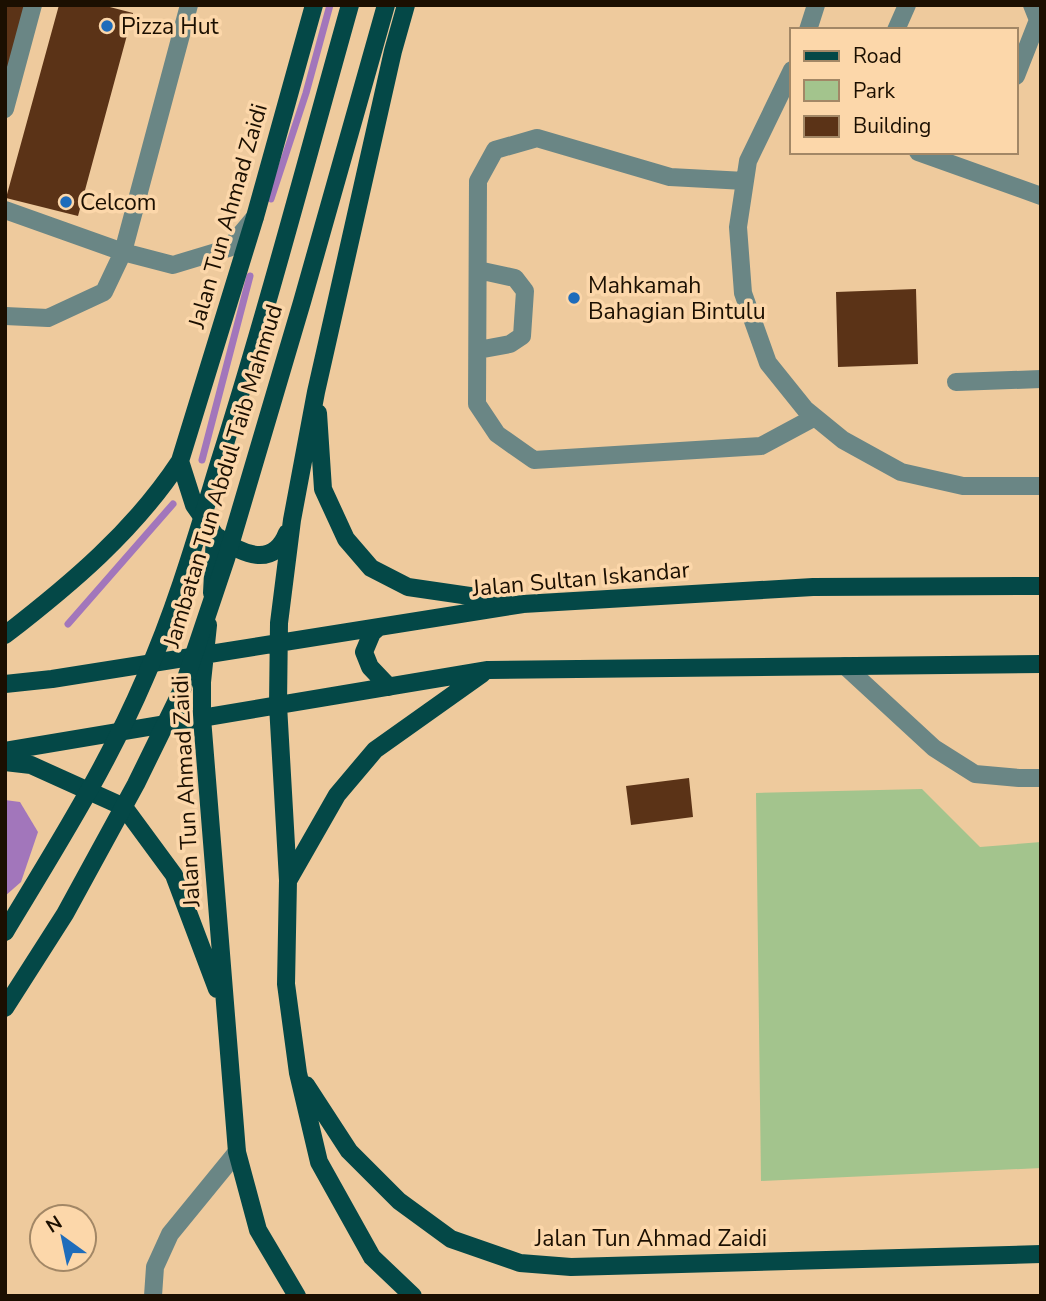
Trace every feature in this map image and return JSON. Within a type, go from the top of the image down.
[{"type":"main road","name":"Jalan Tun Ahmad Zaidi","points":[[5,635],[61,592],[113,543],[159,493],[180,461],[255,217],[314,5]]},
{"type":"main road","name":"Jambatan Tun Abdul Taib Mahmud","points":[[5,932],[74,818],[107,755],[146,677],[182,582],[236,410],[350,5]]},
{"type":"main road","name":"Jambatan Tun Abdul Taib Mahmud","points":[[5,1008],[65,914],[136,784],[182,690],[241,508],[299,315],[386,5]]},
{"type":"main road","name":"Jalan Tun Ahmad Zaidi","points":[[406,5],[393,51],[316,392],[292,520],[279,623],[278,705],[288,880],[286,984],[298,1073],[319,1162],[373,1257],[413,1296]]},
{"type":"main road","points":[[316,392],[323,489],[346,539],[371,568],[408,587],[523,604]]},
{"type":"main road","points":[[180,461],[194,505],[207,527],[234,548],[249,555],[265,554],[279,548],[292,520]]},
{"type":"main road","name":"Jalan Tun Ahmad Zaidi","points":[[215,535],[204,655],[202,718],[237,1152],[258,1230],[296,1296]]},
{"type":"main road","name":"Jalan Sultan Iskandar","points":[[5,684],[52,679],[523,604],[813,587],[1041,586]]},
{"type":"main road","points":[[379,627],[372,633],[364,652],[370,667],[389,687]]},
{"type":"main road","points":[[5,751],[488,670],[1041,664]]},
{"type":"main road","points":[[288,880],[337,795],[375,750],[488,670]]},
{"type":"main road","points":[[5,762],[31,765],[124,807],[174,875],[225,1012]]},
{"type":"main road","name":"Jalan Tun Ahmad Zaidi","points":[[298,1073],[349,1151],[399,1201],[451,1239],[520,1263],[585,1267],[1041,1254]]},
{"type":"street","points":[[5,109],[33,5]]},
{"type":"street","points":[[5,316],[48,318],[104,292],[122,252],[189,5]]},
{"type":"street","points":[[809,28],[816,5]]},
{"type":"street","points":[[896,28],[907,5]]},
{"type":"street","points":[[1018,71],[1038,20],[1031,5]]},
{"type":"street","points":[[790,74],[748,161],[738,226],[743,293],[768,363],[805,409],[843,440],[901,471],[963,486],[1041,486]]},
{"type":"street","points":[[745,181],[670,177],[537,138],[495,150],[478,181],[477,404],[497,434],[534,460],[761,446],[815,417]]},
{"type":"street","points":[[924,154],[1041,196]]},
{"type":"street","points":[[5,210],[122,252],[173,265],[229,248],[255,217]]},
{"type":"street","points":[[478,270],[515,278],[525,291],[522,337],[510,344],[478,350]]},
{"type":"street","points":[[956,382],[1041,379]]},
{"type":"street","points":[[845,666],[934,748],[975,774],[1041,778]]},
{"type":"street","points":[[153,1296],[155,1267],[170,1234],[237,1152]]},
{"type":"green space","points":[[922,789],[980,847],[1041,842],[1041,1168],[761,1181],[756,793]]},
{"type":"shaded area","points":[[5,800],[20,802],[38,832],[21,882],[5,896]]},
{"type":"building","points":[[5,5],[26,5],[5,76]]},
{"type":"building","points":[[59,5],[102,5],[133,13],[78,216],[6,198]]},
{"type":"building","points":[[916,289],[918,364],[838,367],[836,292]]},
{"type":"building","points":[[689,778],[693,817],[631,825],[626,786]]},
{"type":"waterway","points":[[271,199],[306,93],[330,5]]},
{"type":"waterway","points":[[202,460],[250,276]]},
{"type":"waterway","points":[[68,624],[173,504]]},
{"type":"place","name":"Pizza Hut","points":[[107,26]]},
{"type":"place","name":"Celcom","points":[[66,202]]},
{"type":"place","name":"Mahkamah Bahagian Bintulu","points":[[574,298]]}]
